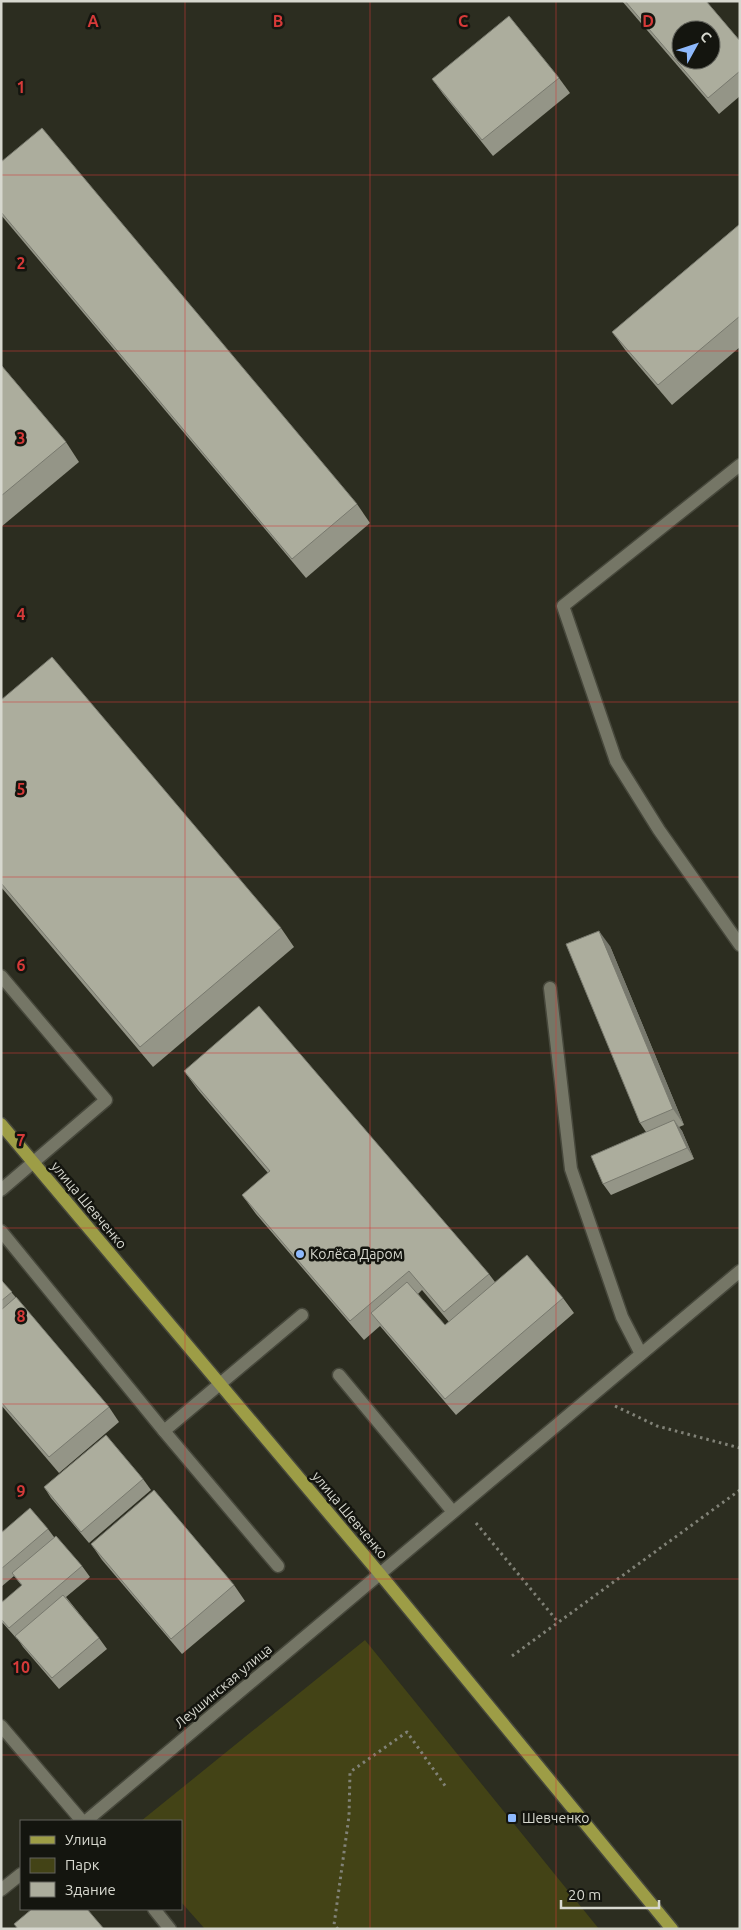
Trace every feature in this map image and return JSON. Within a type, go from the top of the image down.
[{"type":"main road","name":"улица Шевченко","points":[[1,1124],[380,1574],[672,1929]]},
{"type":"street","points":[[740,466],[563,606],[616,761],[659,830],[740,944]]},
{"type":"street","points":[[1,976],[106,1100],[1,1190]]},
{"type":"street","points":[[550,988],[571,1170],[622,1318],[641,1354]]},
{"type":"street","points":[[1,1231],[164,1431],[278,1566]]},
{"type":"street","name":"Леушинская улица","points":[[87,1820],[740,1271]]},
{"type":"street","points":[[164,1431],[302,1314]]},
{"type":"street","points":[[338,1375],[457,1509]]},
{"type":"street","points":[[1,1726],[81,1820]]},
{"type":"street","points":[[1,1890],[20,1875]]},
{"type":"street","points":[[155,1910],[170,1929]]},
{"type":"path","points":[[592,1395],[658,1426],[740,1448]]},
{"type":"path","points":[[512,1656],[740,1490]]},
{"type":"path","points":[[457,1509],[558,1622]]},
{"type":"path","points":[[338,1929],[334,1927],[349,1816],[350,1772],[407,1732],[446,1787]]},
{"type":"green space","points":[[365,1640],[599,1929],[205,1929],[182,1903],[182,1820],[142,1820]]},
{"type":"building","points":[[625,1],[706,1],[740,41],[740,71],[708,98],[684,70],[721,70],[721,20],[671,20],[671,55]]},
{"type":"building","points":[[509,16],[559,78],[482,140],[432,79]]},
{"type":"building","points":[[42,128],[357,504],[292,559],[1,212],[1,162]]},
{"type":"building","points":[[740,224],[740,316],[658,385],[612,332]]},
{"type":"building","points":[[1,365],[66,442],[1,496]]},
{"type":"building","points":[[52,657],[281,928],[140,1047],[1,883],[1,700]]},
{"type":"building","points":[[599,931],[673,1109],[640,1123],[566,944]]},
{"type":"building","points":[[259,1006],[489,1274],[444,1312],[409,1271],[350,1321],[242,1195],[270,1171],[184,1071]]},
{"type":"building","points":[[674,1120],[687,1148],[603,1184],[591,1156]]},
{"type":"building","points":[[527,1255],[563,1298],[445,1399],[371,1313],[407,1282],[445,1325]]},
{"type":"building","points":[[1,1280],[12,1292],[1,1301]]},
{"type":"building","points":[[16,1297],[109,1407],[49,1457],[1,1402],[1,1310]]},
{"type":"building","points":[[106,1435],[143,1479],[81,1532],[44,1487]]},
{"type":"building","points":[[154,1490],[234,1585],[171,1639],[91,1544]]},
{"type":"building","points":[[30,1508],[48,1529],[1,1569],[1,1533]]},
{"type":"building","points":[[56,1536],[82,1566],[9,1628],[1,1619],[1,1603],[22,1585],[12,1573]]},
{"type":"building","points":[[63,1595],[99,1638],[52,1678],[15,1636]]},
{"type":"building","points":[[31,1910],[88,1910],[104,1929],[18,1929],[14,1924]]},
{"type":"place","name":"Колёса Даром","points":[[300,1254]]},
{"type":"place","name":"Шевченко","points":[[512,1818]]}]
